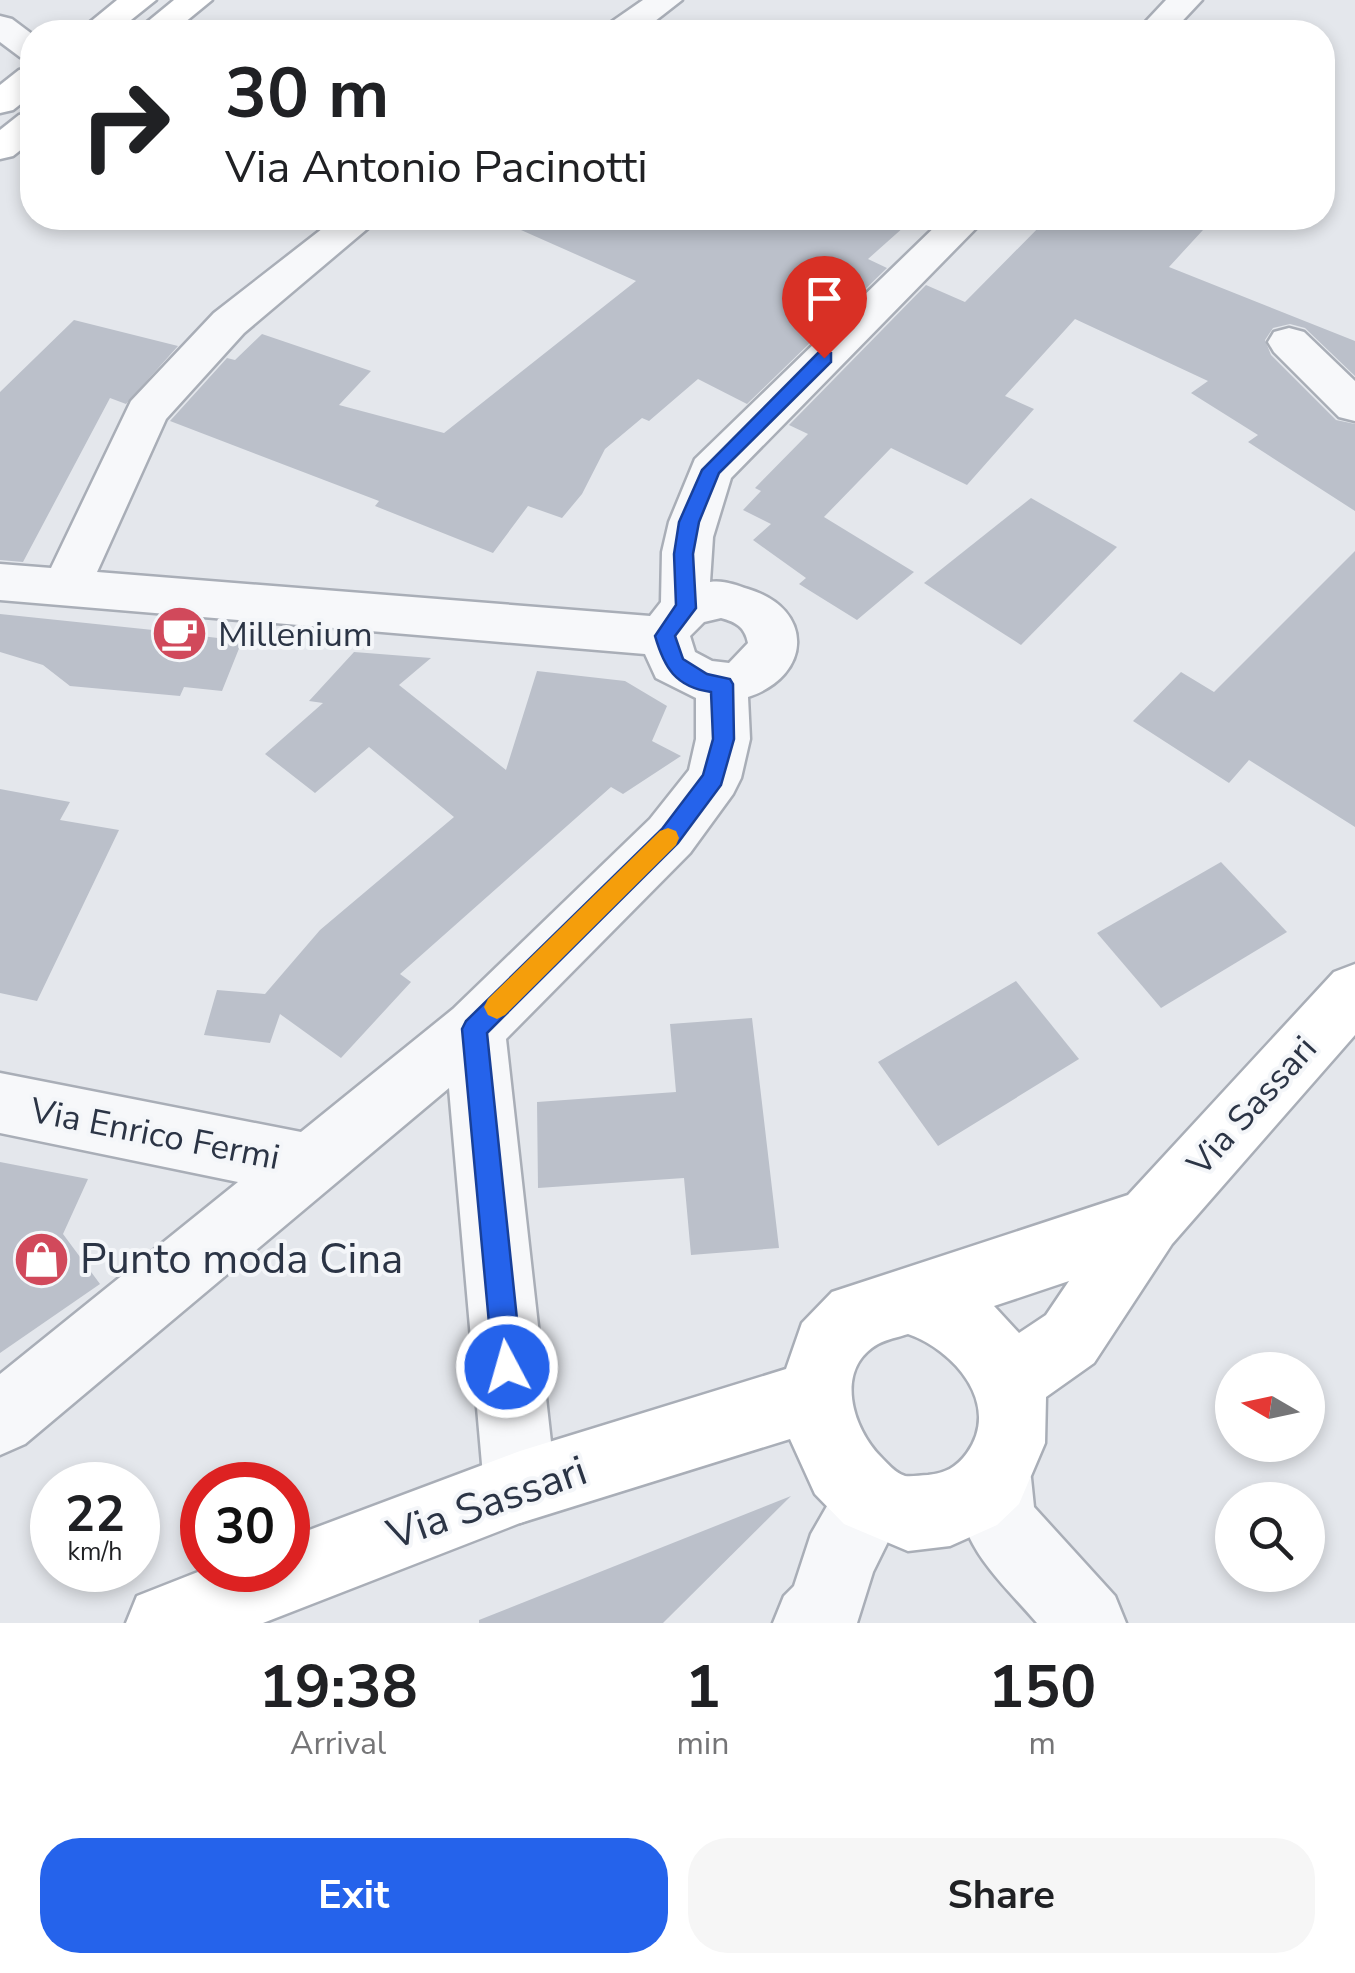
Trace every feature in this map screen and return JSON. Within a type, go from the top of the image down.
[{"type":"street","points":[[111,20],[139,0]]},
{"type":"street","points":[[168,20],[195,0]]},
{"type":"street","points":[[636,20],[665,0]]},
{"type":"street","points":[[1164,20],[1185,0]]},
{"type":"street","points":[[0,148],[20,132]]},
{"type":"street","points":[[65,589],[147,412],[229,323],[345,230]]},
{"type":"street","points":[[0,582],[65,589],[676,622],[720,599],[739,602],[768,620],[776,648],[758,674],[722,684],[703,682],[674,664],[676,622],[686,538],[711,470],[954,230]]},
{"type":"street","points":[[1289,342],[1355,406]]},
{"type":"street","points":[[0,1419],[474,1029],[670,836],[714,778],[724,739],[722,684]]},
{"type":"street","name":"Via Sassari","points":[[1008,1382],[1070,1339],[1148,1221],[1355,991]]},
{"type":"street","points":[[474,1029],[520,1487]]},
{"type":"street","name":"Via Enrico Fermi","points":[[0,1103],[310,1165]]},
{"type":"street","name":"Via Sassari","points":[[995,1478],[970,1501],[940,1513],[905,1512],[872,1499],[844,1476],[828,1451],[818,1424],[820,1364],[844,1327],[880,1304],[908,1300],[1148,1221]]},
{"type":"street","points":[[908,1300],[940,1308],[969,1324],[992,1350],[1008,1382],[1012,1415],[1009,1449],[995,1478],[999,1524],[1088,1623]]},
{"type":"street","name":"Via Sassari","points":[[164,1623],[520,1487],[816,1395]]},
{"type":"street","points":[[811,1623],[826,1607],[838,1561],[872,1499]]},
{"type":"building","points":[[521,230],[901,230],[868,259],[887,268],[747,404],[698,379],[649,421],[642,418],[605,449],[582,494],[562,518],[528,506],[493,553],[375,506],[379,501],[170,421],[227,358],[235,360],[262,334],[371,371],[339,405],[444,433],[636,281]]},
{"type":"building","points":[[1036,230],[1203,230],[1169,267],[1355,341],[1355,376],[1305,328],[1290,324],[1273,328],[1265,340],[1271,355],[1336,420],[1355,424],[1355,511],[1248,442],[1258,435],[1191,393],[1208,381],[1075,319],[1005,396],[1034,409],[967,485],[891,448],[824,517],[914,572],[857,620],[799,584],[806,578],[753,540],[771,524],[743,510],[761,491],[755,488],[808,434],[789,425],[926,285],[965,302]]},
{"type":"building","points":[[74,320],[178,346],[126,404],[110,398],[23,562],[0,560],[0,392]]},
{"type":"building","points":[[1031,498],[1117,547],[1021,645],[924,583]]},
{"type":"building","points":[[1355,551],[1355,827],[1249,760],[1229,783],[1133,721],[1181,672],[1214,692]]},
{"type":"building","points":[[0,614],[242,641],[222,691],[184,687],[180,696],[70,686],[43,665],[0,652]]},
{"type":"building","points":[[354,652],[431,658],[399,685],[506,770],[537,671],[625,681],[667,706],[652,741],[681,756],[623,794],[611,787],[400,974],[411,982],[341,1058],[280,1014],[270,1043],[204,1035],[217,990],[265,994],[320,930],[454,817],[369,747],[315,793],[265,754],[323,703],[309,701]]},
{"type":"building","points":[[0,789],[70,802],[60,820],[119,830],[37,1001],[0,993]]},
{"type":"building","points":[[1221,862],[1287,932],[1161,1008],[1097,933]]},
{"type":"building","points":[[1016,981],[1079,1059],[938,1146],[878,1062]]},
{"type":"building","points":[[752,1018],[779,1248],[691,1255],[684,1178],[538,1188],[537,1102],[676,1092],[670,1024]]},
{"type":"building","name":"Punto moda Cina","points":[[0,1162],[88,1179],[63,1234],[100,1284],[0,1353]]},
{"type":"building","points":[[791,1496],[663,1623],[479,1623],[479,1620]]},
{"type":"slow traffic","points":[[497,1007],[668,838]]},
{"type":"place","name":"Millenium","points":[[179,634]]},
{"type":"place","name":"Punto moda Cina","points":[[41,1259]]},
{"type":"route","points":[[507,1367],[474,1029],[670,836],[714,778],[724,739],[722,684],[687,675],[674,664],[665,636],[676,616],[686,608],[684,554],[689,522],[711,470],[824,358]]}]
